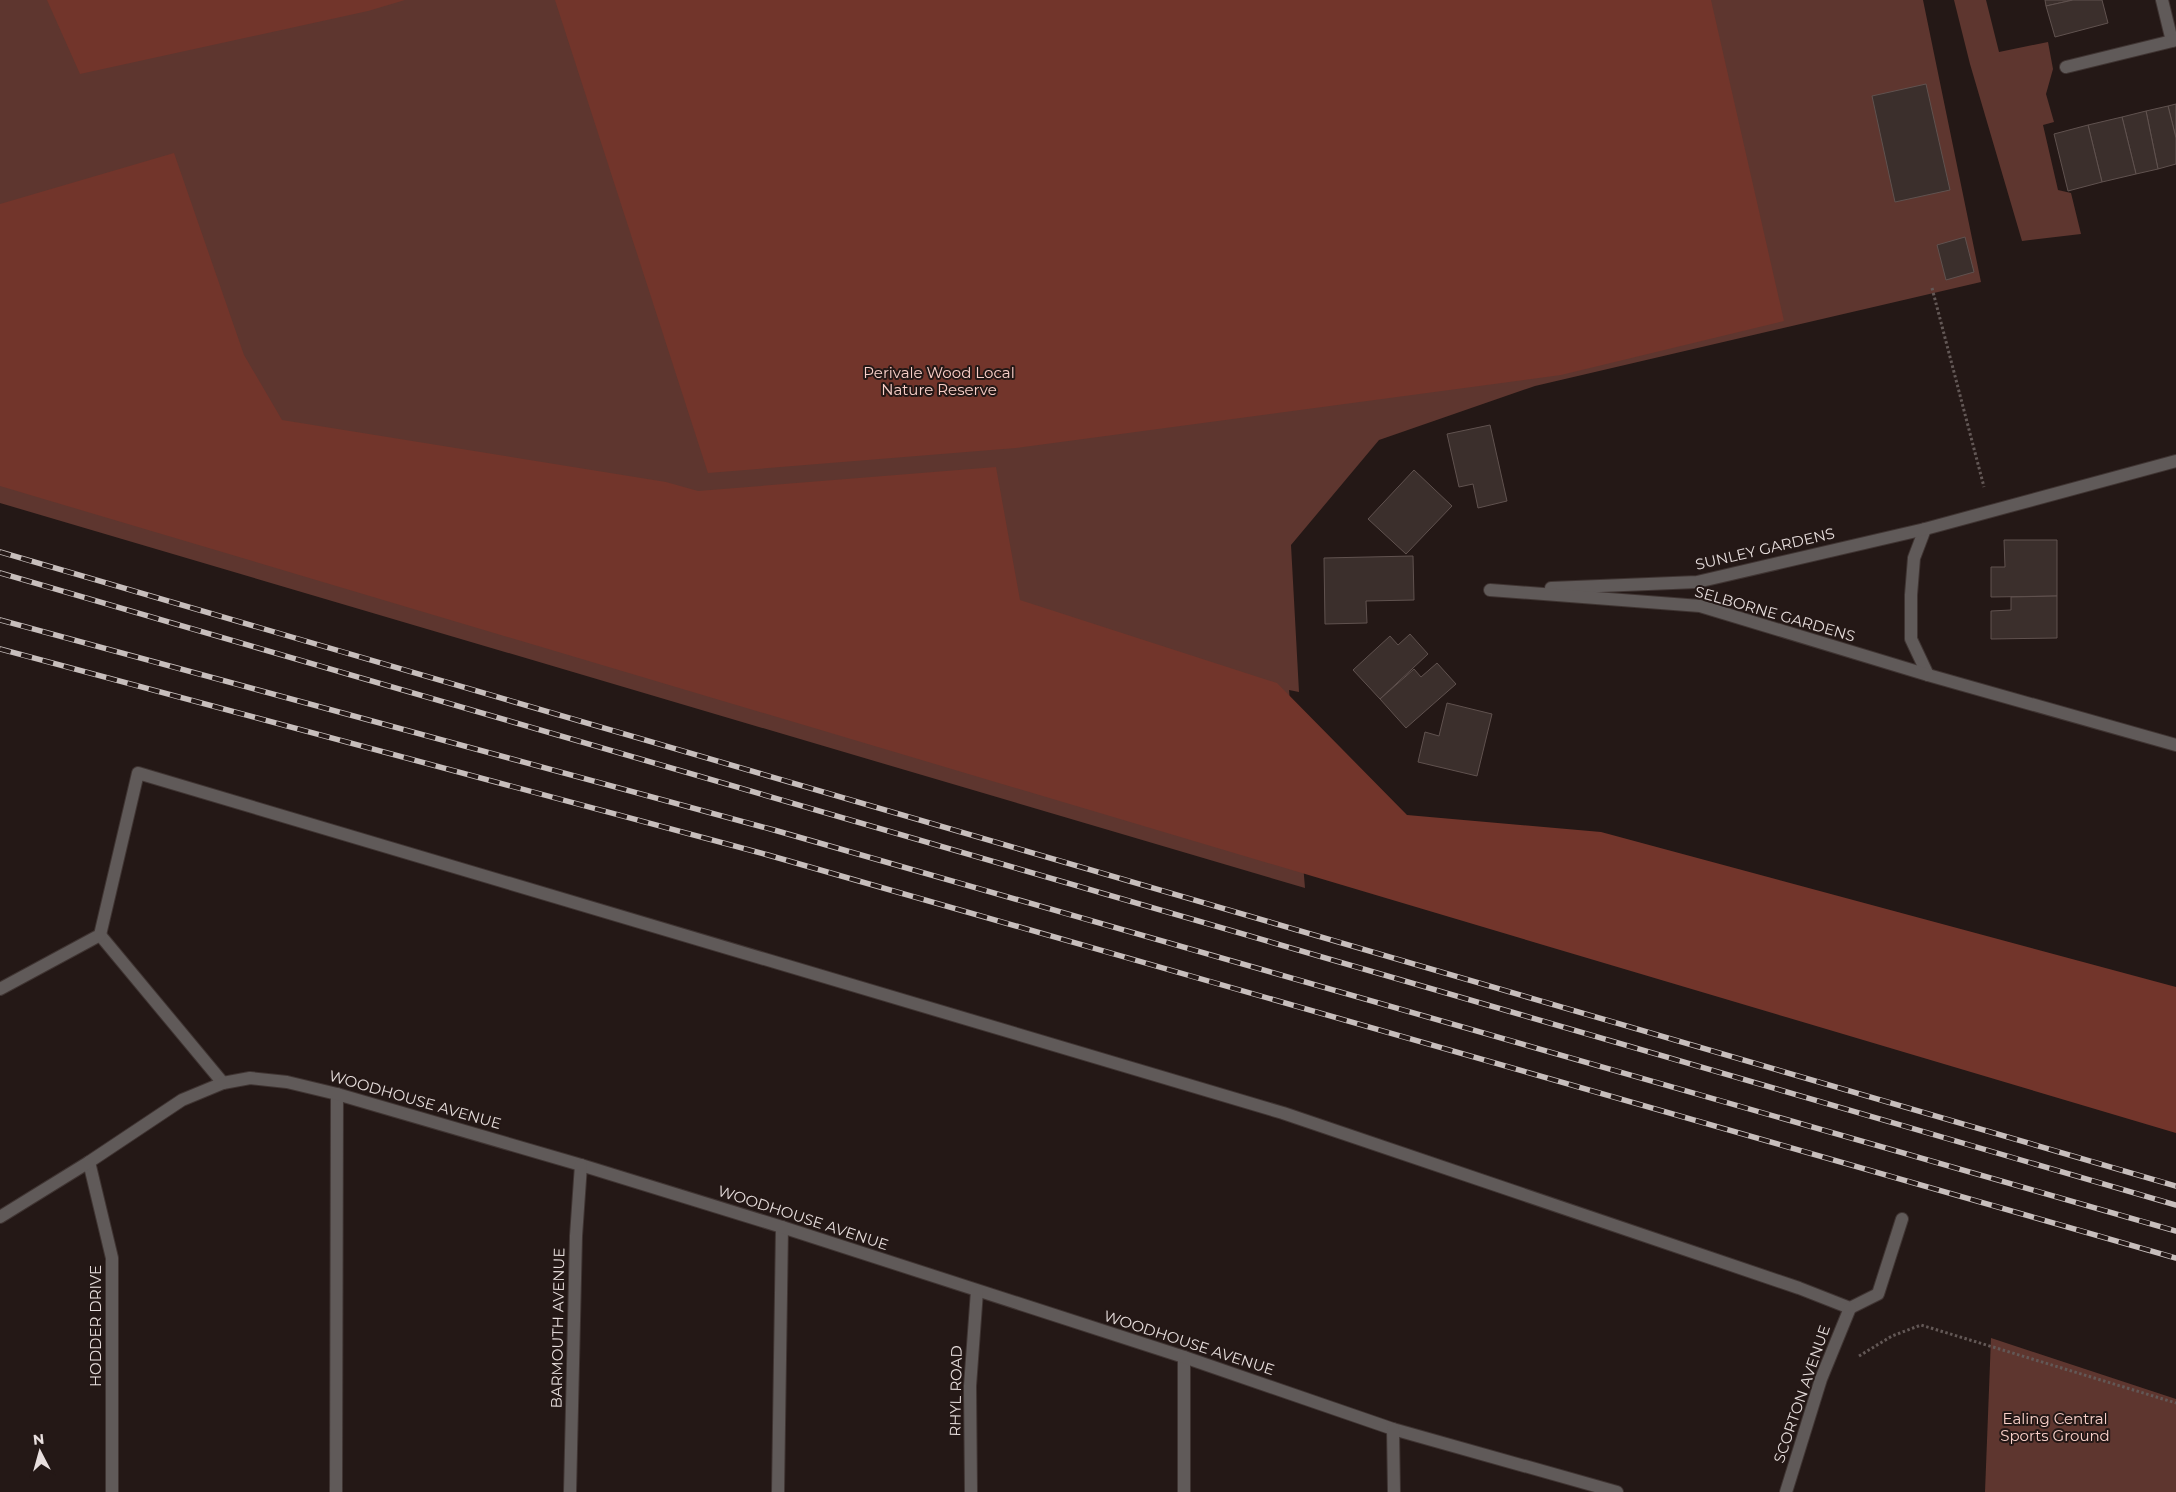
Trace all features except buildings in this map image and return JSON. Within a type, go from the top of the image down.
[{"type":"street","points":[[2066,67],[2174,41],[2162,0]]},
{"type":"street","name":"SUNLEY GARDENS","points":[[1490,590],[1697,582],[1925,529],[2176,461]]},
{"type":"street","points":[[1925,529],[1914,558],[1911,595],[1911,639],[1928,675]]},
{"type":"street","name":"SELBORNE GARDENS","points":[[1490,590],[1700,606],[1928,675],[2176,744]]},
{"type":"street","points":[[0,989],[100,935],[138,773],[1283,1113],[1799,1288],[1850,1308],[1878,1294],[1902,1219]]},
{"type":"street","points":[[100,935],[223,1084]]},
{"type":"street","name":"WOODHOUSE AVENUE","points":[[0,1217],[89,1162],[182,1100],[223,1084],[250,1078],[287,1082],[337,1094],[782,1227],[1184,1357],[1393,1429],[1581,1487],[1617,1492]]},
{"type":"street","points":[[336,1492],[337,1094]]},
{"type":"street","name":"HODDER DRIVE","points":[[89,1162],[112,1258],[112,1492]]},
{"type":"street","name":"BARMOUTH AVENUE","points":[[570,1492],[576,1236],[580,1166]]},
{"type":"street","points":[[778,1492],[782,1227]]},
{"type":"street","name":"RHYL ROAD","points":[[971,1492],[970,1386],[977,1291]]},
{"type":"street","name":"SCORTON AVENUE","points":[[1786,1492],[1821,1379],[1850,1308]]},
{"type":"street","points":[[1184,1357],[1184,1492]]},
{"type":"street","points":[[1393,1429],[1394,1492]]},
{"type":"path","points":[[1932,288],[1990,510]]},
{"type":"path","points":[[1863,1353],[1892,1336],[1921,1325],[2176,1403]]},
{"type":"green space","name":"Perivale Wood Local Nature Reserve","points":[[0,0],[1923,0],[1981,282],[1535,386],[1379,440],[1291,545],[1299,692],[1289,690],[1305,888],[0,503]]},
{"type":"green space","points":[[47,0],[405,0],[368,11],[80,74]]},
{"type":"green space","points":[[555,0],[1711,0],[1784,321],[1561,375],[1016,448],[708,473]]},
{"type":"green space","points":[[1954,0],[1986,0],[1999,52],[2048,42],[2053,69],[2046,94],[2054,122],[2043,125],[2058,190],[2071,193],[2081,234],[2022,241],[1970,64]]},
{"type":"green space","points":[[174,153],[244,355],[282,420],[666,482],[698,491],[996,467],[1020,600],[1277,683],[1407,815],[1601,832],[2176,987],[2176,1133],[0,486],[0,204]]},
{"type":"green space","name":"Ealing Central Sports Ground","points":[[1991,1338],[2176,1399],[2176,1492],[1985,1492]]},
{"type":"railway","points":[[0,552],[2176,1186]]},
{"type":"railway","points":[[0,573],[2176,1205]]},
{"type":"railway","points":[[0,620],[774,830],[2176,1231]]},
{"type":"railway","points":[[0,649],[768,855],[2176,1258]]}]
